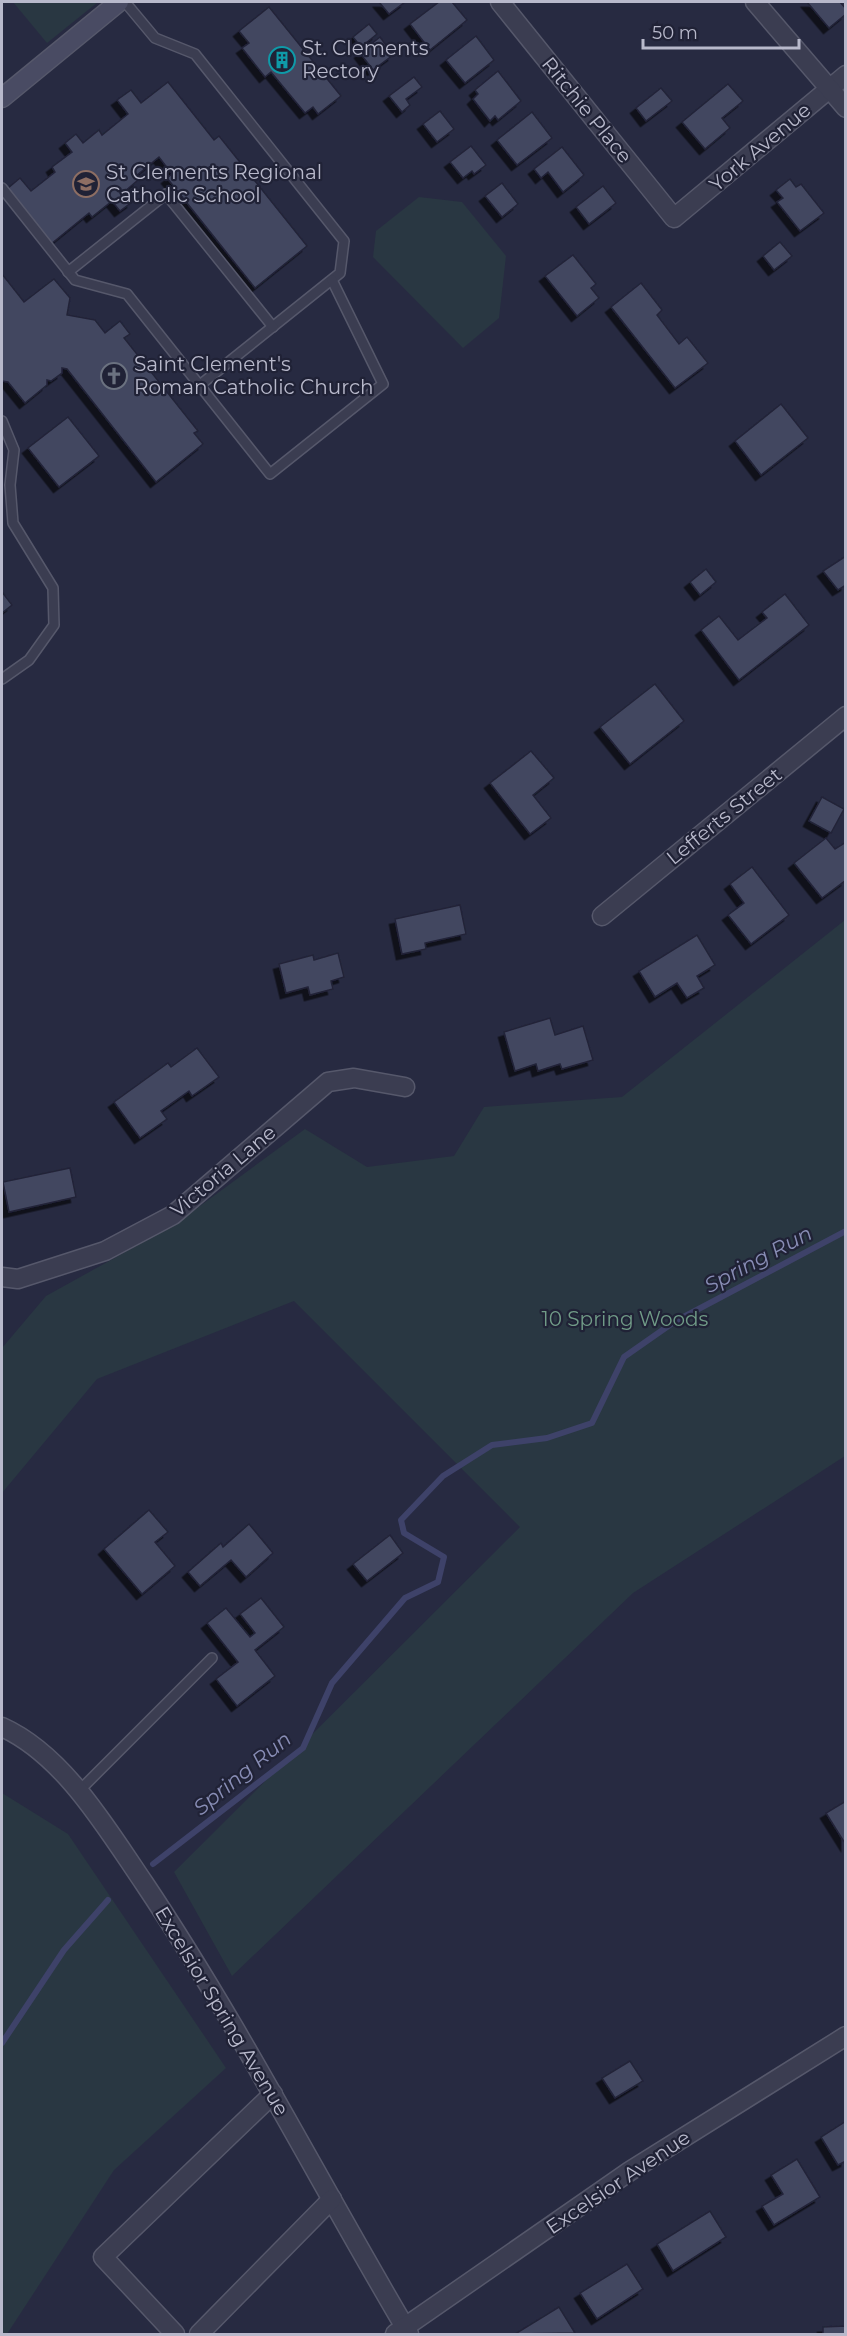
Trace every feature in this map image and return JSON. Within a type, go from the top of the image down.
[{"type":"main road","points":[[2,98],[119,2]]},
{"type":"street","name":"Ritchie Place","points":[[500,2],[674,218]]},
{"type":"street","points":[[755,2],[846,108]]},
{"type":"street","name":"York Avenue","points":[[674,218],[846,75]]},
{"type":"street","name":"Lefferts Street","points":[[602,916],[846,716]]},
{"type":"street","name":"Victoria Lane","points":[[2,1277],[18,1279],[105,1251],[173,1215],[328,1082],[354,1078],[405,1087]]},
{"type":"street","name":"Excelsior Spring Avenue","points":[[2,1727],[44,1754],[93,1808],[182,1942],[213,1989],[273,2094],[403,2332]]},
{"type":"street","name":"Excelsior Avenue","points":[[403,2332],[630,2171],[846,2036]]},
{"type":"street","points":[[175,2334],[103,2257],[273,2094]]},
{"type":"street","points":[[199,2334],[332,2199]]},
{"type":"lane","points":[[125,2],[155,38],[195,54],[344,241],[340,273],[200,385]]},
{"type":"lane","points":[[2,188],[75,280],[127,294],[270,474],[383,384],[332,280]]},
{"type":"lane","points":[[68,272],[166,194],[273,327]]},
{"type":"lane","points":[[2,421],[14,450],[10,484],[13,523],[53,588],[54,625],[29,660],[2,679]]},
{"type":"lane","points":[[78,1792],[212,1658]]},
{"type":"green space","points":[[13,2],[98,2],[47,43]]},
{"type":"green space","points":[[419,197],[462,202],[506,256],[499,318],[463,348],[373,257],[376,231]]},
{"type":"green space","name":"10 Spring Woods","points":[[845,920],[845,1456],[633,1593],[232,1976],[174,1872],[520,1527],[294,1301],[97,1379],[2,1493],[2,1348],[46,1296],[174,1225],[305,1129],[367,1167],[454,1156],[484,1107],[622,1097]]},
{"type":"green space","points":[[2,1793],[68,1834],[226,2068],[114,2170],[7,2334],[2,2334]]},
{"type":"building","points":[[379,2],[405,2],[389,14]]},
{"type":"building","points":[[439,2],[452,2],[467,20],[430,50],[410,24]]},
{"type":"building","points":[[807,2],[840,2],[846,9],[846,14],[829,28]]},
{"type":"building","name":"St. Clements Rectory","points":[[269,7],[341,96],[318,114],[313,107],[305,113],[271,72],[265,77],[242,48],[249,43],[239,31]]},
{"type":"building","points":[[369,24],[377,34],[361,47],[353,37]]},
{"type":"building","points":[[476,36],[494,60],[465,83],[446,60]]},
{"type":"building","points":[[380,37],[393,55],[373,70],[360,53]]},
{"type":"building","points":[[498,71],[521,101],[498,120],[495,116],[490,121],[473,99],[478,94],[475,90]]},
{"type":"building","points":[[414,77],[422,87],[406,99],[410,105],[402,112],[389,96]]},
{"type":"building","name":"St Clements Regional Catholic School","points":[[168,82],[214,140],[219,136],[307,246],[255,288],[167,178],[172,174],[159,157],[136,176],[138,180],[124,192],[132,202],[120,211],[112,201],[92,217],[89,213],[51,244],[7,189],[20,178],[31,191],[55,172],[52,167],[72,152],[65,143],[76,134],[83,143],[99,130],[102,135],[128,114],[117,100],[131,90],[141,103]]},
{"type":"building","points":[[728,84],[743,101],[722,118],[730,128],[705,149],[682,122]]},
{"type":"building","points":[[661,88],[672,101],[646,121],[636,108]]},
{"type":"building","points":[[440,111],[454,129],[437,142],[423,124]]},
{"type":"building","points":[[532,112],[552,138],[517,165],[497,140]]},
{"type":"building","points":[[471,146],[486,165],[474,174],[472,171],[463,178],[450,162]]},
{"type":"building","points":[[562,147],[584,175],[563,192],[548,172],[541,178],[534,169]]},
{"type":"building","points":[[790,179],[796,187],[801,184],[824,213],[800,231],[777,202],[783,198],[776,190]]},
{"type":"building","points":[[502,183],[518,204],[502,217],[485,196]]},
{"type":"building","points":[[603,186],[616,203],[589,224],[576,207]]},
{"type":"building","points":[[780,242],[792,256],[774,270],[763,256]]},
{"type":"building","points":[[573,255],[596,284],[591,288],[599,298],[577,316],[545,276]]},
{"type":"building","name":"Saint Clement's Roman Catholic Church","points":[[2,274],[24,302],[54,279],[70,298],[67,315],[95,320],[105,333],[120,321],[130,334],[124,338],[198,431],[194,433],[203,444],[156,482],[67,369],[62,368],[62,373],[51,381],[47,380],[47,385],[25,403],[8,382],[2,381]]},
{"type":"building","points":[[641,283],[662,310],[657,315],[679,344],[687,337],[708,363],[675,388],[611,307]]},
{"type":"building","points":[[781,404],[808,438],[761,475],[735,441]]},
{"type":"building","points":[[68,417],[99,456],[59,487],[28,448]]},
{"type":"building","points":[[846,556],[846,585],[838,590],[823,571]]},
{"type":"building","points":[[706,569],[716,582],[700,595],[690,582]]},
{"type":"building","points":[[2,592],[12,605],[2,613]]},
{"type":"building","points":[[785,594],[809,625],[739,680],[701,630],[719,616],[738,640],[767,618],[762,612]]},
{"type":"building","points":[[655,684],[684,721],[630,764],[600,727]]},
{"type":"building","points":[[531,751],[554,778],[533,795],[551,818],[530,834],[490,783]]},
{"type":"building","points":[[822,797],[844,809],[831,833],[809,821]]},
{"type":"building","points":[[826,838],[835,849],[846,842],[846,880],[822,898],[794,863]]},
{"type":"building","points":[[752,867],[789,915],[751,944],[728,915],[744,903],[730,884]]},
{"type":"building","points":[[460,905],[466,934],[425,943],[426,949],[402,954],[395,919]]},
{"type":"building","points":[[697,935],[715,965],[697,976],[704,988],[687,998],[677,983],[655,997],[639,971]]},
{"type":"building","points":[[338,953],[344,977],[331,981],[333,989],[310,995],[308,987],[286,993],[279,964],[313,955],[314,960]]},
{"type":"building","points":[[550,1018],[555,1035],[583,1026],[593,1060],[562,1069],[560,1064],[538,1071],[536,1064],[515,1071],[504,1032]]},
{"type":"building","points":[[197,1048],[219,1077],[192,1096],[189,1091],[161,1111],[167,1119],[140,1138],[114,1102],[168,1063],[171,1067]]},
{"type":"building","points":[[70,1168],[76,1197],[9,1212],[3,1182]]},
{"type":"building","points":[[149,1510],[168,1532],[155,1542],[175,1566],[142,1594],[104,1549]]},
{"type":"building","points":[[249,1524],[273,1553],[246,1577],[231,1560],[200,1586],[188,1572],[221,1543],[223,1547]]},
{"type":"building","points":[[390,1535],[403,1553],[367,1581],[353,1564]]},
{"type":"building","points":[[261,1598],[284,1627],[255,1650],[275,1676],[237,1706],[216,1679],[238,1662],[207,1623],[226,1608],[250,1637],[255,1633],[240,1614]]},
{"type":"building","points":[[846,1801],[846,1845],[826,1813]]},
{"type":"building","points":[[630,2061],[643,2081],[615,2098],[602,2078]]},
{"type":"building","points":[[846,2121],[846,2161],[838,2165],[821,2137]]},
{"type":"building","points":[[797,2159],[820,2197],[774,2225],[762,2206],[783,2194],[771,2175]]},
{"type":"building","points":[[710,2211],[726,2237],[673,2271],[657,2244]]},
{"type":"building","points":[[627,2264],[643,2289],[597,2319],[580,2293]]},
{"type":"building","points":[[559,2307],[575,2333],[515,2334]]},
{"type":"building","points":[[846,2326],[846,2334],[823,2334],[823,2327]]},
{"type":"waterway","name":"Spring Run","points":[[153,1864],[303,1748],[332,1683],[405,1598],[438,1582],[444,1557],[404,1533],[401,1520],[443,1476],[492,1445],[547,1438],[592,1423],[624,1357],[674,1322],[846,1231]]},
{"type":"waterway","name":"Spring Run","points":[[2,2043],[64,1950],[108,1900]]},
{"type":"place","name":"St. Clements Rectory","points":[[282,60]]},
{"type":"place","name":"St Clements Regional Catholic School","points":[[86,184]]},
{"type":"place","name":"Saint Clement's Roman Catholic Church","points":[[114,376]]}]
